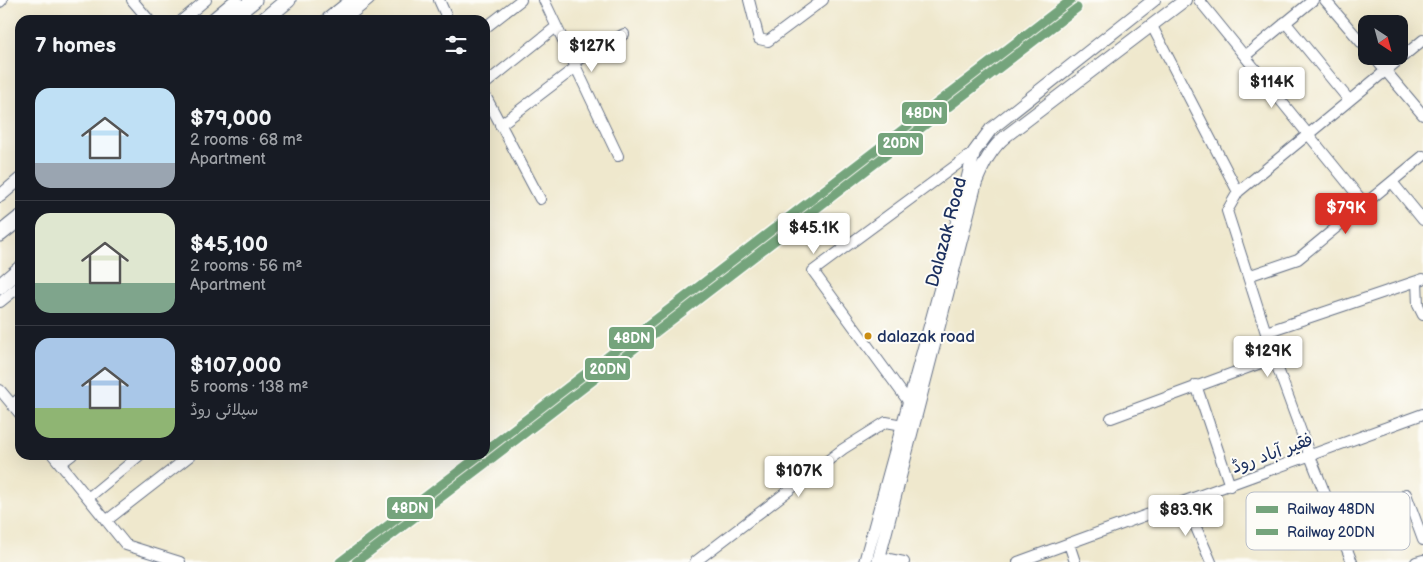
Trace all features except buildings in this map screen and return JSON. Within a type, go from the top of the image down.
[{"type":"highway","points":[[235,15],[254,0]]},
{"type":"highway","points":[[270,15],[288,0]]},
{"type":"highway","points":[[335,15],[354,0]]},
{"type":"highway","points":[[0,234],[15,222]]},
{"type":"highway","points":[[0,286],[15,273]]},
{"type":"main road","points":[[218,15],[236,0]]},
{"type":"main road","name":"Dalazak Road","points":[[865,562],[881,525],[908,426],[913,398],[974,152],[991,129],[1154,0]]},
{"type":"main road","name":"Dalazak Road","points":[[913,398],[976,182],[984,163],[999,141],[1184,0]]},
{"type":"main road","points":[[1132,17],[1148,29]]},
{"type":"main road","points":[[0,196],[15,183]]},
{"type":"main road","name":"Dalazak Road","points":[[878,559],[881,525]]},
{"type":"street","points":[[132,0],[145,15]]},
{"type":"street","points":[[188,15],[206,0]]},
{"type":"street","points":[[350,15],[369,0]]},
{"type":"street","points":[[439,0],[446,15]]},
{"type":"street","points":[[490,24],[521,0]]},
{"type":"street","points":[[544,0],[618,156]]},
{"type":"street","points":[[748,0],[759,39],[764,42],[768,41],[823,0]]},
{"type":"street","points":[[1199,0],[1364,203]]},
{"type":"street","points":[[1245,56],[1312,0]]},
{"type":"street","points":[[1325,0],[1358,39]]},
{"type":"street","points":[[1285,22],[1349,100]]},
{"type":"street","points":[[490,80],[556,28]]},
{"type":"street","points":[[1148,29],[1238,192]]},
{"type":"street","points":[[500,125],[575,65],[624,34]]},
{"type":"street","points":[[1324,492],[1274,358],[1227,211],[1238,192],[1423,40]]},
{"type":"street","points":[[1381,65],[1423,115]]},
{"type":"street","points":[[490,105],[540,200]]},
{"type":"street","points":[[913,398],[813,271],[974,152]]},
{"type":"street","points":[[1248,276],[1298,259],[1423,156]]},
{"type":"street","points":[[1392,182],[1423,220]]},
{"type":"street","points":[[1266,332],[1420,280],[1418,305],[1423,315]]},
{"type":"street","points":[[0,302],[15,290]]},
{"type":"street","points":[[1111,418],[1196,385],[1274,358]]},
{"type":"street","points":[[1196,385],[1230,486]]},
{"type":"street","points":[[0,390],[15,400]]},
{"type":"street","name":"فقیر آباد روڈ","points":[[1018,562],[1423,414]]},
{"type":"street","points":[[695,562],[843,449],[886,422],[908,426]]},
{"type":"street","points":[[57,460],[126,545],[180,562]]},
{"type":"street","points":[[60,464],[65,460]]},
{"type":"street","points":[[88,498],[134,460]]},
{"type":"street","points":[[106,521],[185,460]]},
{"type":"street","points":[[1185,502],[1211,562]]},
{"type":"street","points":[[1410,505],[1423,540]]},
{"type":"street","points":[[1069,544],[1075,562]]},
{"type":"street","points":[[1347,550],[1352,562]]},
{"type":"street","points":[[878,559],[904,562]]},
{"type":"street","points":[[1416,562],[1423,560]]},
{"type":"rail line","name":"48DN","points":[[490,447],[1071,0]]},
{"type":"rail line","name":"20DN","points":[[491,459],[1077,8]]},
{"type":"rail line","name":"48DN","points":[[340,562],[473,460]]},
{"type":"rail line","name":"20DN","points":[[356,562],[486,463]]},
{"type":"place","name":"dalazak road","points":[[868,336]]}]
